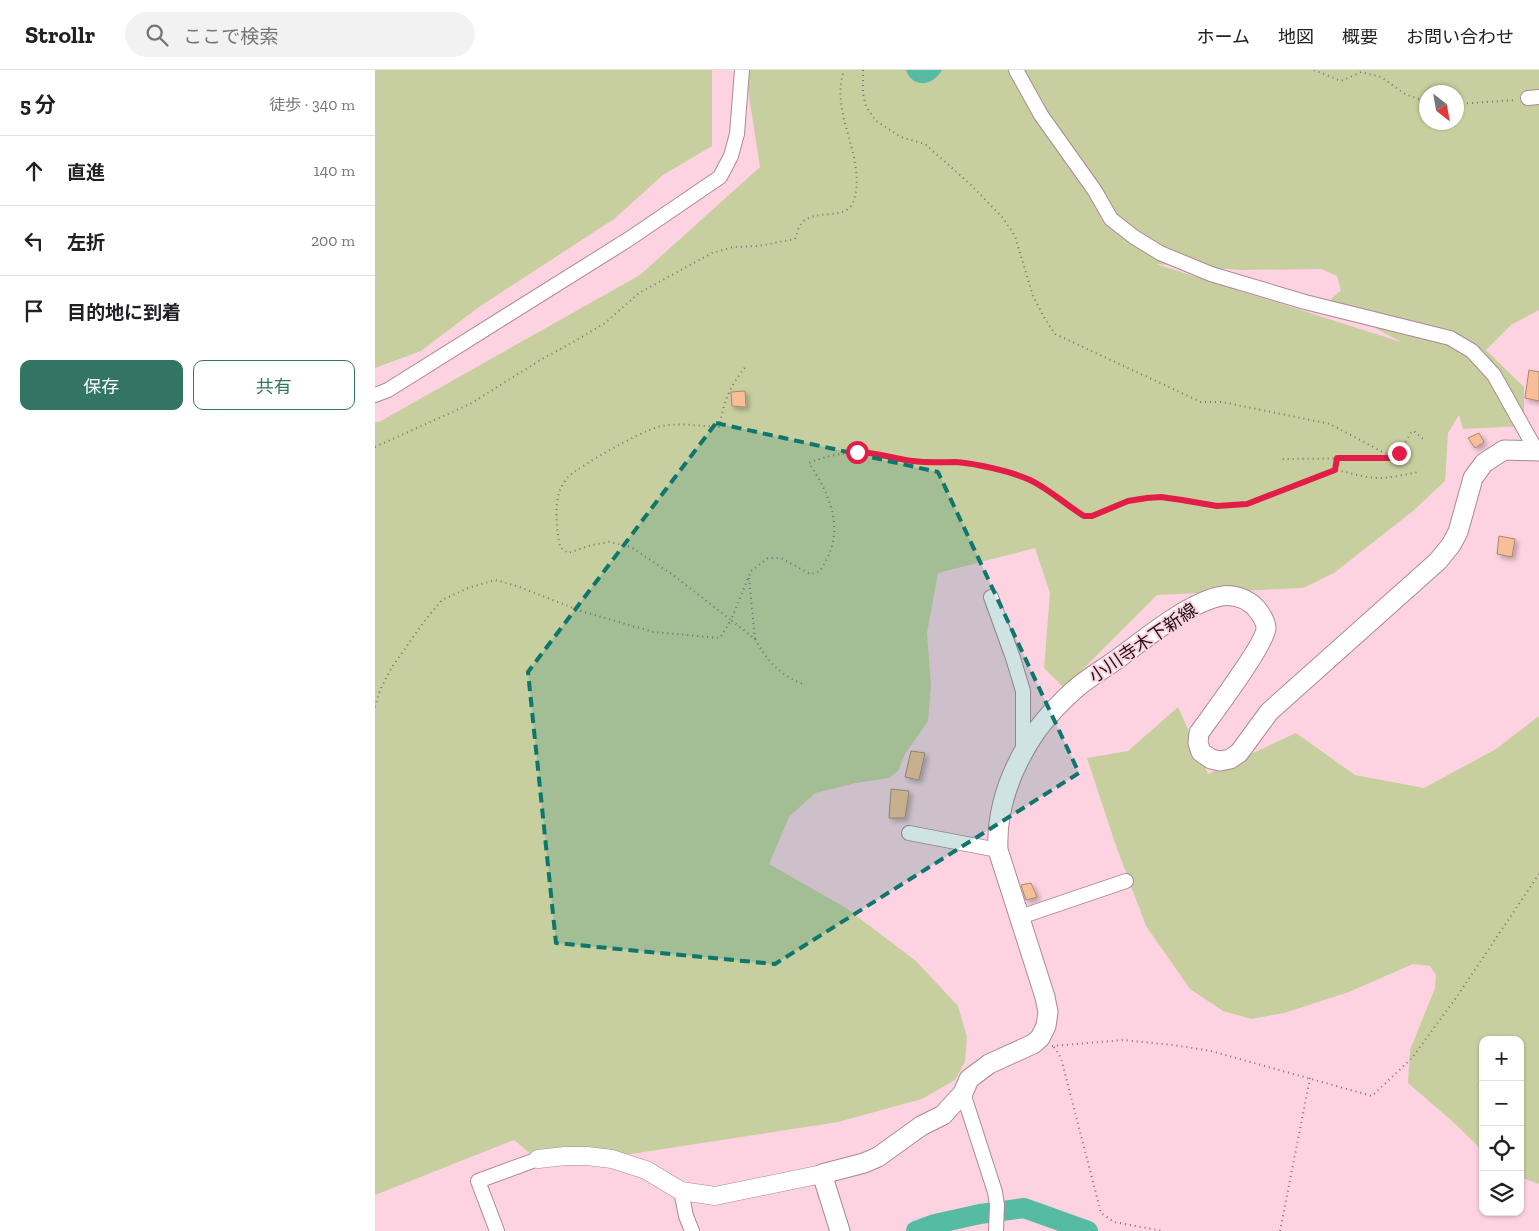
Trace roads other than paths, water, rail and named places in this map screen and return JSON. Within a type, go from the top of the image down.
[{"type":"main road","name":"小川寺木下新線","points":[[963,1093],[969,1079],[989,1064],[1033,1044],[1040,1038],[1046,1026],[1048,1012],[1045,997],[998,850],[997,834],[1001,806],[1009,782],[1038,729],[1073,691],[1180,615],[1205,601],[1223,595],[1250,601],[1261,615],[1266,628],[1259,645],[1199,733],[1198,743],[1201,752],[1211,759],[1230,759],[1239,753],[1269,712],[1438,561],[1451,545],[1458,532],[1473,478],[1484,463],[1504,450],[1537,450]]},
{"type":"main road","points":[[840,1231],[822,1174],[864,1163],[878,1157],[921,1126],[943,1115],[963,1093]]},
{"type":"street","points":[[375,395],[388,390],[620,245],[719,177],[731,156],[737,134],[742,70]]},
{"type":"street","points":[[1016,70],[1041,115],[1095,190],[1111,220],[1134,237],[1159,253],[1211,274],[1305,302],[1450,338],[1472,352],[1494,375],[1537,450]]},
{"type":"street","points":[[991,597],[1023,691],[1023,754]]},
{"type":"street","points":[[909,833],[998,850]]},
{"type":"street","points":[[1020,917],[1126,881]]},
{"type":"street","points":[[963,1093],[995,1192],[997,1205],[996,1228]]},
{"type":"street","points":[[497,1231],[478,1182],[539,1159],[587,1156],[612,1159],[646,1170],[681,1191],[715,1196],[822,1174]]},
{"type":"street","points":[[681,1191],[686,1216],[692,1231]]},
{"type":"waterway","points":[[916,1231],[935,1224],[980,1214],[1024,1208],[1088,1231]]}]
